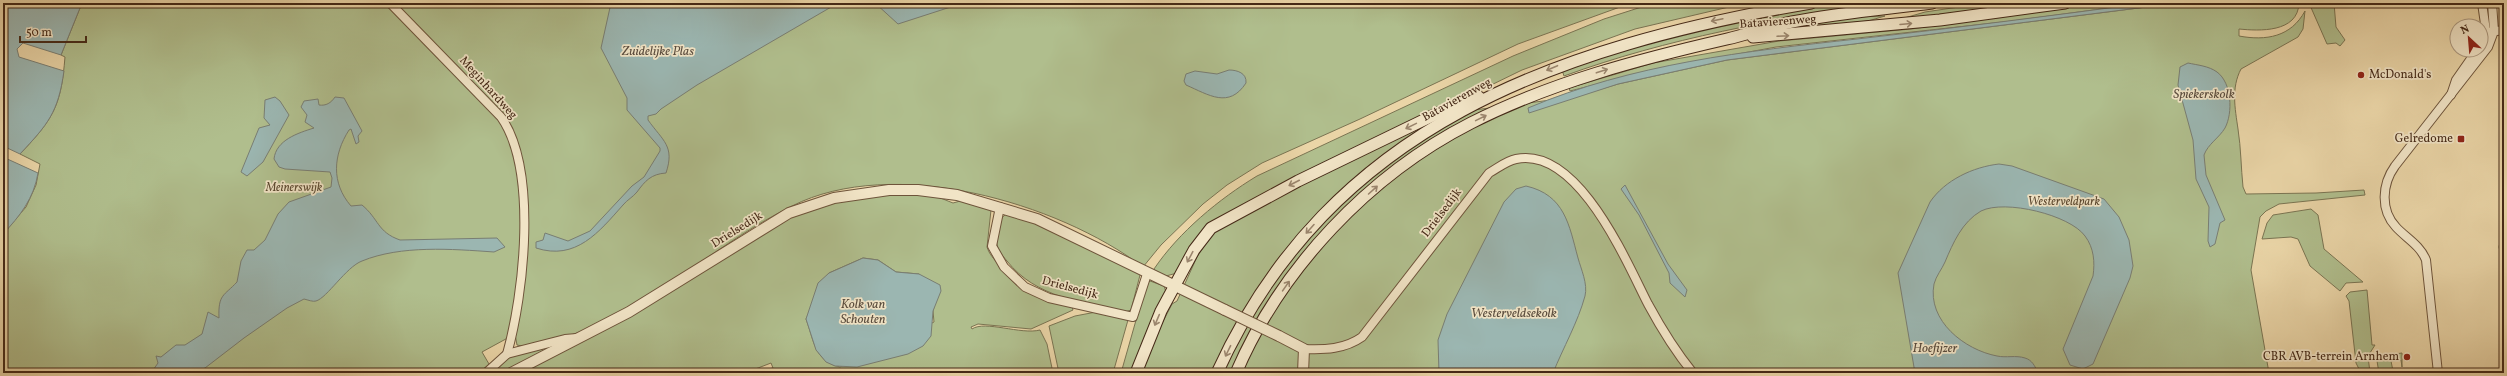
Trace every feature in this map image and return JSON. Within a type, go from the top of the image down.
[{"type":"main road","name":"Batavierenweg","points":[[1217,373],[1238,330],[1261,293],[1287,256],[1324,214],[1396,151],[1453,116],[1499,92],[1559,65],[1631,41],[1754,13],[1811,3]]},
{"type":"main road","name":"Batavierenweg","points":[[1236,373],[1264,318],[1310,254],[1356,206],[1411,160],[1469,124],[1524,98],[1638,60],[1791,22],[1932,3]]},
{"type":"main road","name":"Batavierenweg","points":[[1730,38],[1792,35],[1940,20],[2065,3]]},
{"type":"main road","points":[[1136,373],[1161,311],[1174,285],[1199,241],[1211,228],[1222,220],[1463,101],[1499,92]]},
{"type":"street","name":"Meginhardweg","points":[[390,3],[501,117],[509,128],[513,141],[524,212],[523,265],[519,305],[507,354]]},
{"type":"street","points":[[2482,3],[2485,18]]},
{"type":"street","points":[[2489,20],[2492,3]]},
{"type":"street","points":[[2489,32],[2504,30]]},
{"type":"street","points":[[2450,98],[2452,86],[2471,58]]},
{"type":"street","points":[[2438,373],[2426,260],[2417,246],[2392,221],[2386,207],[2385,192],[2388,178],[2395,166],[2450,98],[2476,58]]},
{"type":"street","name":"Drielsedijk","points":[[511,373],[651,300],[782,217],[819,202],[872,192],[918,190],[957,195],[1037,219],[1147,274],[1174,285],[1304,349],[1333,348],[1346,345],[1362,337],[1489,173],[1508,162],[1530,159],[1552,166],[1580,188],[1622,254],[1661,327],[1693,373]]},
{"type":"street","name":"Drielsedijk","points":[[1000,207],[992,238],[994,253],[1015,279],[1036,293],[1133,317],[1147,274]]},
{"type":"street","points":[[486,373],[507,354],[565,338],[580,338]]},
{"type":"street","points":[[1303,373],[1304,349]]},
{"type":"green space","name":"Meinerswijk","points":[[82,3],[1631,3],[1518,44],[1360,119],[1262,163],[1227,185],[1203,204],[1161,245],[1143,267],[1107,244],[1066,223],[1021,206],[973,193],[925,186],[877,185],[833,191],[792,206],[741,235],[642,301],[582,331],[527,347],[517,345],[515,334],[482,352],[489,364],[479,373],[3,373],[3,234],[26,207],[36,185],[40,164],[20,154],[41,131],[54,110],[61,88],[63,74],[65,57],[61,55]]},
{"type":"green space","points":[[1654,3],[1746,3],[1635,29],[1522,70],[1218,218],[1177,273],[1166,276],[1156,273],[1154,269],[1164,255],[1188,229],[1228,195],[1257,176],[1513,56],[1604,19]]},
{"type":"green space","points":[[1842,3],[1885,3],[1763,23],[1683,40],[1564,76],[1562,70],[1631,48],[1700,30],[1771,15]]},
{"type":"green space","points":[[1986,3],[2033,3],[1901,19],[1925,12]]},
{"type":"green space","points":[[2098,3],[2146,3],[2012,21],[1776,47],[1656,69],[1570,91],[1569,88],[1653,63],[1779,41],[1911,29]]},
{"type":"green space","name":"Westerveldpark","points":[[2178,3],[2299,3],[2297,13],[2292,20],[2285,25],[2267,30],[2239,29],[2239,36],[2259,38],[2285,32],[2293,27],[2305,11],[2303,29],[2298,37],[2241,69],[2238,76],[2235,91],[2235,106],[2240,143],[2243,187],[2246,194],[2316,193],[2364,190],[2365,195],[2279,204],[2266,211],[2260,217],[2251,270],[2269,373],[1141,373],[1151,345],[1172,304],[1177,301],[1197,257],[1214,231],[1301,184],[1451,113],[1574,97],[1618,84],[1727,60]]},
{"type":"green space","points":[[2309,3],[2334,3],[2336,27],[2345,40],[2340,46],[2336,43],[2327,44]]},
{"type":"green space","points":[[1885,16],[1868,21],[1787,29],[1852,17]]},
{"type":"green space","points":[[902,193],[933,195],[953,203],[964,200],[991,210],[987,247],[994,259],[1014,282],[1023,288],[1050,301],[1072,307],[1073,310],[1031,329],[978,324],[971,327],[972,329],[985,326],[1023,331],[1040,330],[1047,344],[1053,373],[750,373],[773,368],[771,363],[745,373],[519,373],[787,218],[835,201]],"holes":[[[863,258],[878,260],[896,272],[919,274],[937,295],[933,311],[934,322],[840,367],[831,364],[825,360],[816,349],[806,319],[829,273]]]},
{"type":"green space","points":[[2311,209],[2318,215],[2324,249],[2363,282],[2346,283],[2340,291],[2310,266],[2298,239],[2291,237],[2262,239],[2267,223],[2273,215]]},
{"type":"green space","points":[[1008,213],[1035,222],[1137,272],[1140,275],[1131,310],[1125,312],[1061,297],[1032,283],[1019,273],[1003,256],[997,244],[997,234],[1000,223],[1003,217]]},
{"type":"green space","points":[[2504,222],[2504,269],[2499,247]]},
{"type":"green space","points":[[1150,281],[1164,286],[1166,292],[1134,373],[1121,373],[1146,285]]},
{"type":"green space","points":[[2367,290],[2372,345],[2375,345],[2368,356],[2370,373],[2361,373],[2356,363],[2349,301],[2346,296],[2350,292]]},
{"type":"green space","points":[[1096,312],[1128,320],[1113,373],[1059,373],[1049,326],[1075,316]]},
{"type":"green space","points":[[558,343],[501,373],[490,373],[510,357]]},
{"type":"green space","points":[[2402,353],[2402,367],[2401,360],[2391,361],[2393,371],[2402,370],[2402,373],[2379,373],[2377,361],[2380,356]]},
{"type":"water","points":[[3,3],[82,3],[61,55],[23,43],[17,49],[19,57],[64,71],[62,85],[55,108],[45,126],[20,154],[3,146]]},
{"type":"water","name":"Zuidelijke Plas","points":[[611,3],[838,3],[697,85],[656,114],[648,116],[648,120],[663,139],[668,150],[669,156],[666,173],[656,175],[646,181],[605,225],[586,242],[563,251],[550,251],[536,248],[536,242],[543,240],[545,233],[568,241],[590,231],[632,186],[644,177],[660,151],[660,148],[627,110],[627,98],[601,48]]},
{"type":"water","points":[[875,3],[963,3],[898,24]]},
{"type":"water","points":[[2146,3],[2178,3],[1727,60],[1618,84],[1529,113],[1528,108],[1567,93],[1608,80],[1690,62],[1773,49]]},
{"type":"water","name":"Spiekerskolk","points":[[2188,63],[2207,67],[2217,72],[2226,83],[2230,98],[2228,122],[2204,155],[2206,175],[2225,220],[2220,223],[2215,244],[2210,247],[2208,241],[2209,207],[2196,179],[2193,140],[2178,85],[2180,67]]},
{"type":"water","points":[[1229,70],[1238,71],[1243,74],[1246,83],[1233,96],[1226,98],[1218,98],[1203,93],[1186,85],[1184,81],[1186,74],[1195,71],[1217,74]]},
{"type":"water","points":[[275,97],[280,101],[289,115],[263,162],[247,176],[241,172],[259,128],[270,125],[264,118],[265,100]]},
{"type":"water","points":[[335,97],[344,98],[362,131],[358,136],[359,142],[356,144],[351,129],[349,130],[337,159],[337,178],[340,188],[351,206],[362,205],[368,210],[382,229],[392,237],[400,240],[497,238],[505,247],[494,252],[444,249],[410,250],[393,252],[362,261],[350,269],[320,299],[310,301],[304,299],[287,308],[205,368],[193,373],[151,373],[158,363],[156,356],[161,357],[176,345],[185,345],[202,334],[208,312],[219,318],[221,300],[225,293],[237,282],[241,261],[247,250],[254,250],[265,240],[278,214],[289,202],[331,187],[332,178],[330,172],[285,169],[279,167],[274,159],[276,152],[283,142],[301,132],[314,128],[305,122],[307,115],[301,107],[304,101],[318,99],[319,105],[324,105]]},
{"type":"water","points":[[3,157],[38,173],[30,199],[3,234]]},
{"type":"water","name":"Hoefijzer","points":[[1999,164],[2012,166],[2104,199],[2119,217],[2129,240],[2133,266],[2130,278],[2093,364],[2083,369],[2070,365],[2063,349],[2093,276],[2093,255],[2088,241],[2077,228],[2052,216],[2036,211],[2005,207],[1981,211],[1963,227],[1936,278],[1933,297],[1936,310],[1942,321],[1951,332],[1961,340],[1985,353],[2000,357],[2022,357],[2030,360],[2038,373],[1915,373],[1898,273],[1930,202],[1936,194],[1943,187],[1960,176],[1979,168]]},
{"type":"water","points":[[1625,185],[1668,264],[1687,290],[1685,297],[1670,283],[1669,273],[1639,215],[1621,189]]},
{"type":"water","name":"Westerveldsekolk","points":[[1526,186],[1539,190],[1549,196],[1563,213],[1572,234],[1585,282],[1586,291],[1582,306],[1553,373],[1439,373],[1438,340],[1447,314],[1504,202],[1516,189]]},
{"type":"water","name":"Kolk van Schouten","points":[[863,258],[878,260],[896,272],[919,274],[940,285],[941,291],[933,311],[931,336],[923,346],[908,354],[857,367],[835,366],[826,362],[816,350],[806,319],[818,283],[829,273]]},
{"type":"place","name":"McDonald's","points":[[2361,75]]},
{"type":"place","name":"Gelredome","points":[[2461,139]]},
{"type":"place","name":"CBR AVB-terrein Arnhem","points":[[2407,357]]}]
